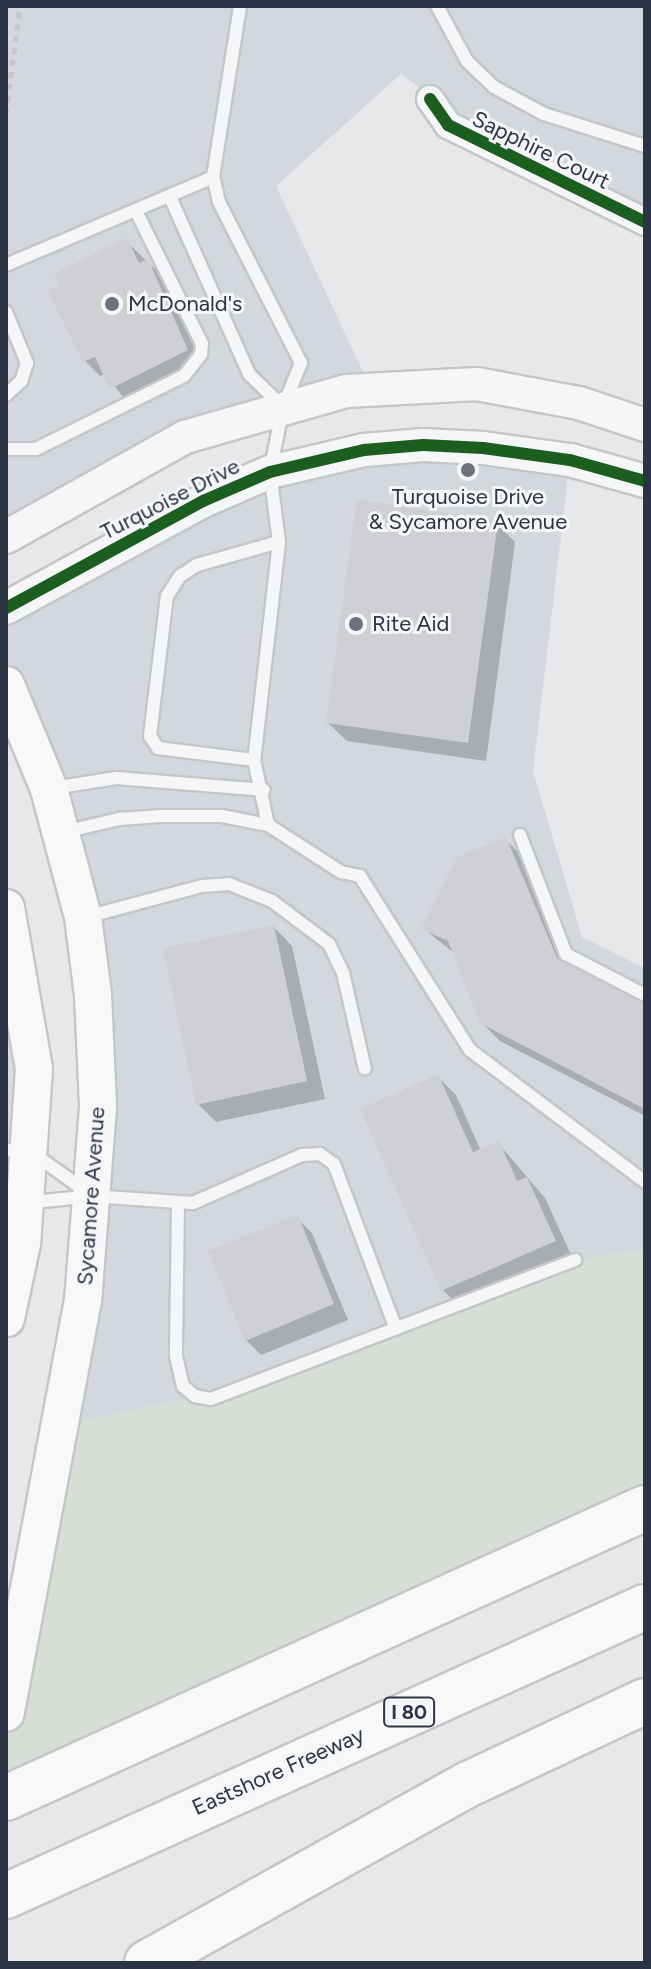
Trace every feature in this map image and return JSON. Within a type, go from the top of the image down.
[{"type":"highway","points":[[6,1798],[645,1508]]},
{"type":"highway","name":"Eastshore Freeway","points":[[6,1896],[173,1817],[645,1607]]},
{"type":"highway","points":[[162,1955],[471,1783],[645,1701]]},
{"type":"main road","name":"Sycamore Avenue","points":[[6,685],[49,789],[83,917],[93,995],[98,1107],[83,1300],[6,1713]]},
{"type":"main road","points":[[6,908],[34,1069],[18,1151],[6,1318]]},
{"type":"street","name":"Sapphire Court","points":[[430,99],[448,125],[645,222]]},
{"type":"street","name":"Turquoise Drive","points":[[6,537],[185,437],[347,391],[477,384],[579,403],[645,425]]},
{"type":"street","name":"Turquoise Drive","points":[[6,608],[203,501],[270,472],[364,450],[423,445],[570,460],[645,481]]},
{"type":"lane","points":[[240,6],[213,177],[219,202],[301,363],[283,407],[270,472],[279,542],[254,760],[264,790],[268,825]]},
{"type":"lane","points":[[437,6],[467,61],[494,87],[544,114],[645,146]]},
{"type":"lane","points":[[6,265],[213,177]]},
{"type":"lane","points":[[170,197],[249,374],[283,407]]},
{"type":"lane","points":[[6,449],[36,449],[184,376],[201,354],[202,344],[136,211]]},
{"type":"lane","points":[[6,312],[27,363],[21,381],[6,395]]},
{"type":"lane","points":[[254,760],[158,748],[150,736],[167,596],[180,576],[197,565],[279,542]]},
{"type":"lane","points":[[49,789],[116,778],[264,790]]},
{"type":"lane","points":[[61,833],[119,819],[222,816],[268,825],[341,872],[360,876],[470,1050],[645,1182]]},
{"type":"lane","points":[[520,835],[566,954],[645,995]]},
{"type":"lane","points":[[83,917],[202,886],[229,884],[272,901],[329,944],[343,973],[365,1069]]},
{"type":"lane","points":[[18,1151],[92,1196]]},
{"type":"lane","points":[[16,1205],[92,1196],[178,1205],[302,1155],[320,1154],[334,1164],[396,1329]]},
{"type":"lane","points":[[178,1205],[176,1356],[183,1386],[195,1396],[211,1399],[575,1260]]},
{"type":"path","points":[[6,113],[20,6]]},
{"type":"shaded area","points":[[6,6],[645,6],[645,222],[533,172],[401,74],[276,186],[371,389],[283,407],[6,537]]},
{"type":"shaded area","points":[[364,450],[570,460],[533,771],[582,937],[645,968],[645,1250],[575,1260],[211,1399],[195,1396],[61,1427],[93,995],[6,685],[6,609],[202,501]]},
{"type":"shaded area","points":[[6,908],[31,1152],[6,1150]]},
{"type":"shaded area","points":[[645,1250],[645,1508],[6,1798],[6,1714],[61,1427],[195,1396],[211,1399],[575,1260]]},
{"type":"building","name":"McDonald's","points":[[127,238],[139,263],[148,259],[188,350],[110,389],[95,357],[83,362],[48,291],[60,285],[54,274]]},
{"type":"building","points":[[357,499],[498,522],[468,743],[326,723]]},
{"type":"building","points":[[506,837],[557,958],[645,1005],[645,1109],[480,1023],[448,941],[421,929],[457,857]]},
{"type":"building","points":[[274,925],[307,1081],[196,1105],[163,948]]},
{"type":"building","points":[[438,1074],[473,1152],[499,1141],[517,1181],[527,1177],[556,1241],[441,1291],[360,1109]]},
{"type":"building","points":[[298,1215],[334,1304],[245,1341],[208,1251]]},
{"type":"cycle path","points":[[430,99],[448,125],[645,222]]},
{"type":"cycle path","points":[[6,608],[203,501],[270,472],[364,450],[423,445],[483,448],[570,460],[645,481]]},
{"type":"place","name":"McDonald's","points":[[112,304]]},
{"type":"place","name":"Turquoise Drive & Sycamore Avenue","points":[[468,470]]},
{"type":"place","name":"Rite Aid","points":[[356,624]]}]
